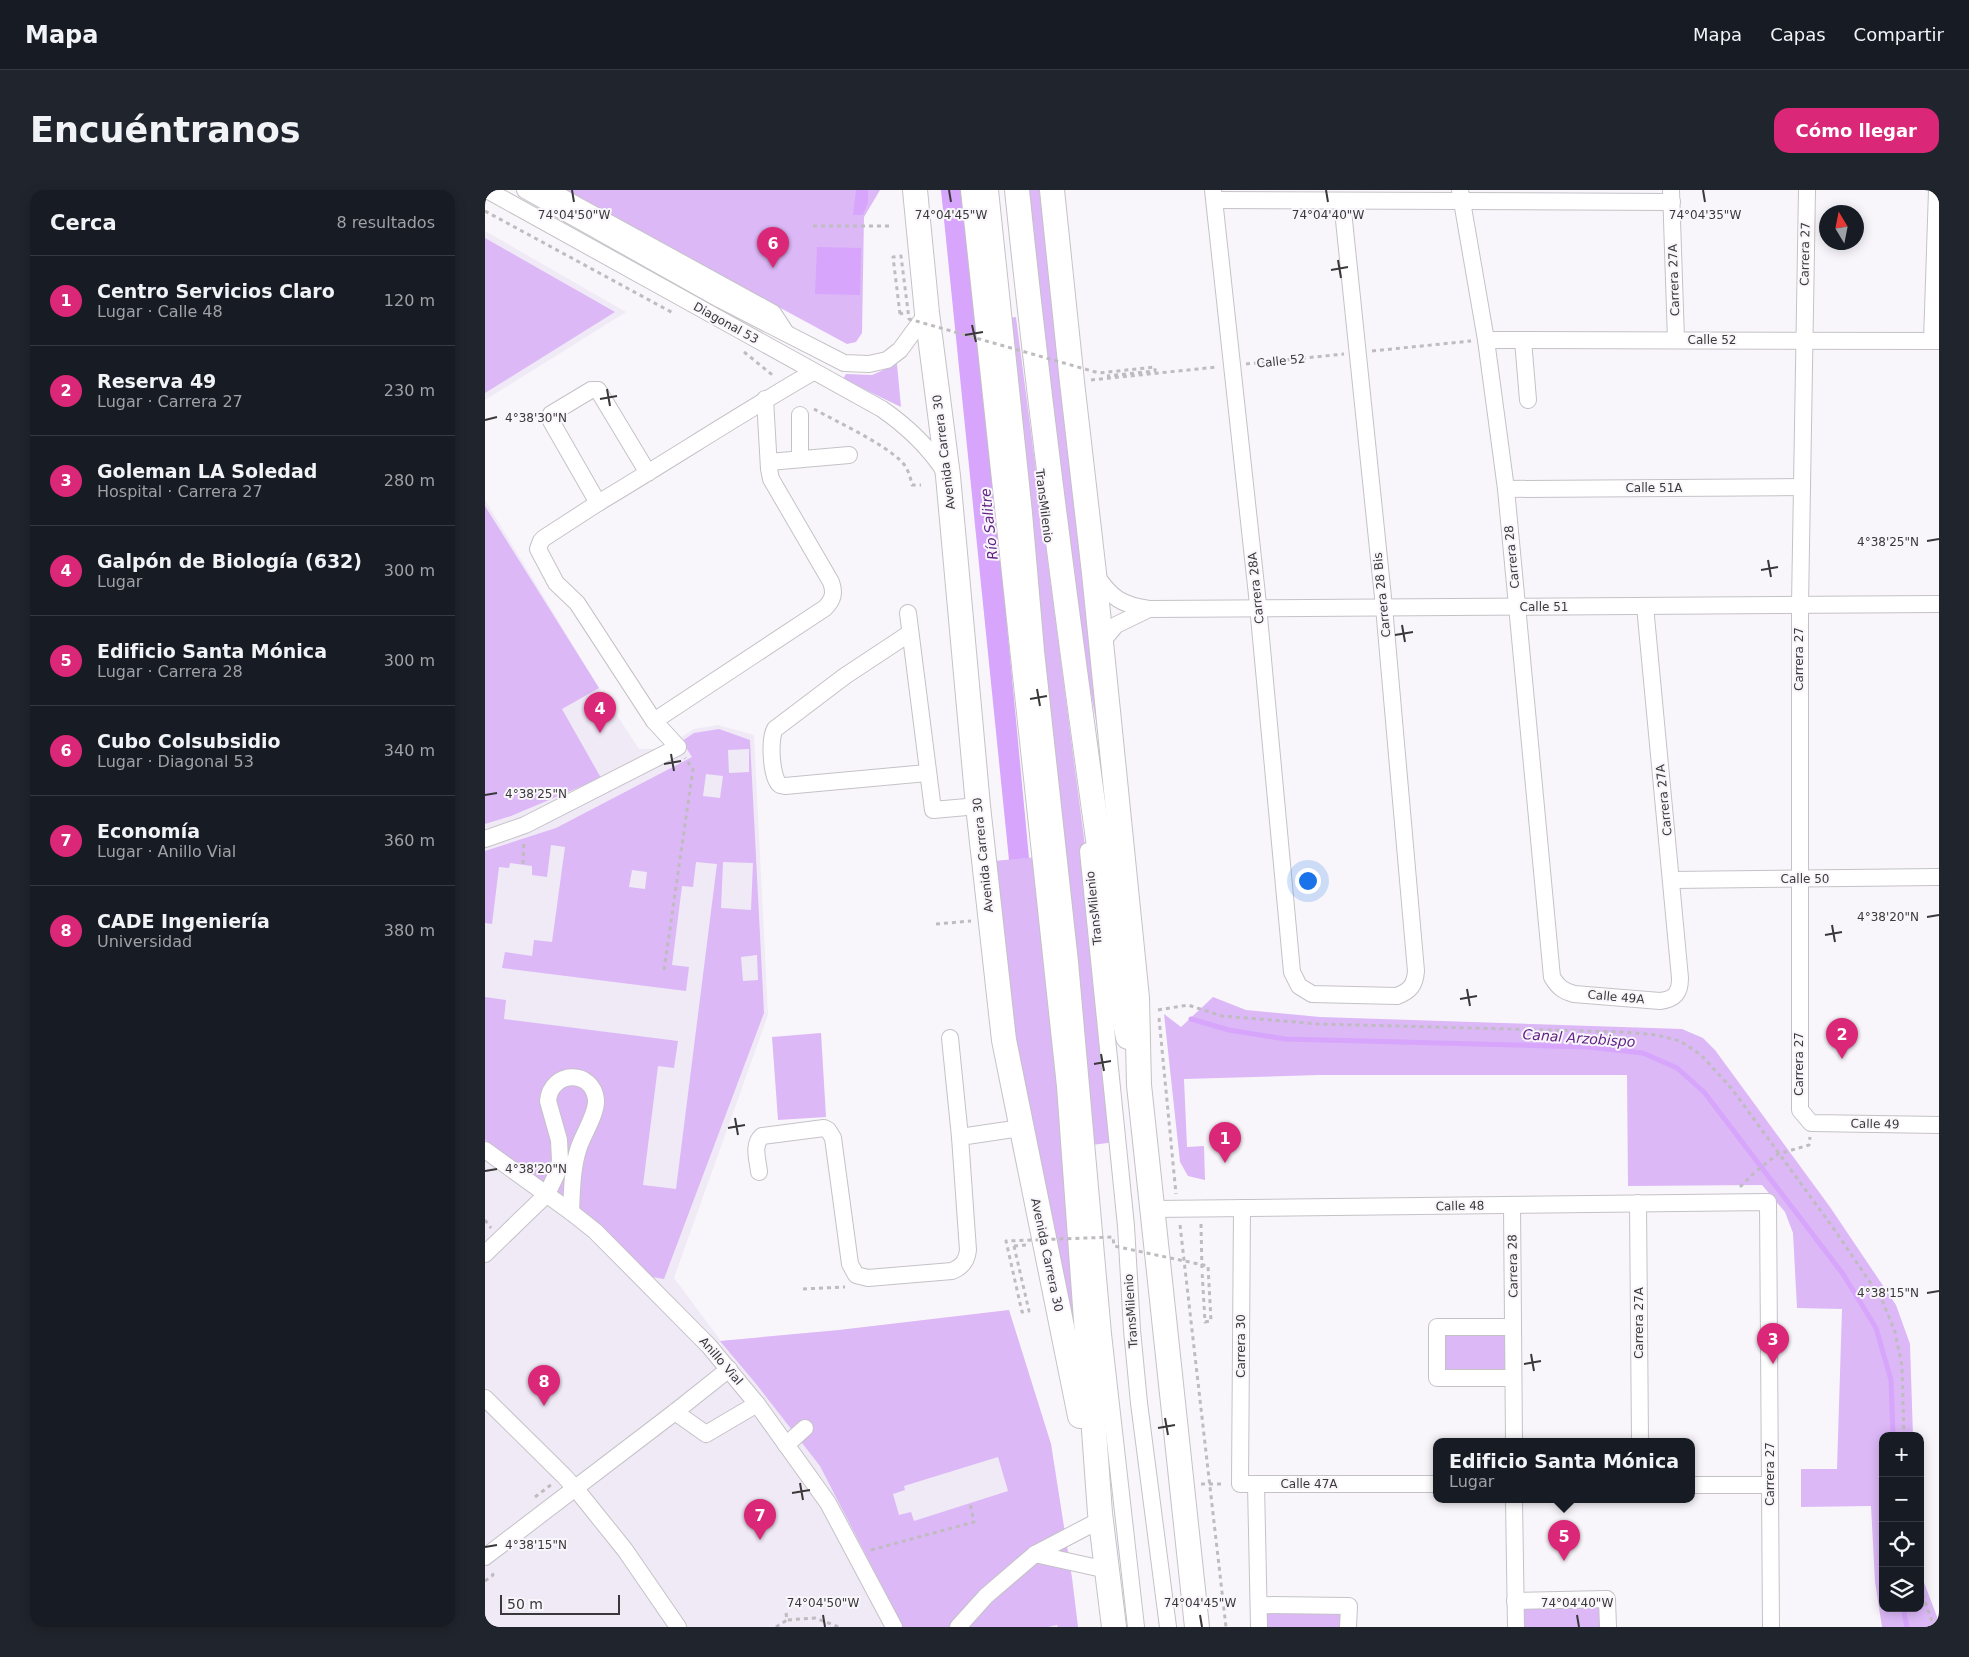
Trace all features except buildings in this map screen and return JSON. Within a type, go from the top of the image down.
[{"type":"highway","name":"Avenida Carrera 30","points":[[915,190],[927,313],[947,476],[989,920],[1003,1040],[1100,1516]]},
{"type":"highway","name":"Avenida Carrera 30","points":[[973,190],[1069,1086],[1100,1516],[1114,1627]]},
{"type":"highway","points":[[1017,190],[1042,418],[1091,792],[1121,1004],[1139,1085]]},
{"type":"highway","points":[[1052,190],[1094,573],[1137,998],[1139,1085],[1197,1627]]},
{"type":"street","name":"Diagonal 53","points":[[487,190],[882,409],[904,424],[920,439],[947,476]]},
{"type":"street","name":"Diagonal 53","points":[[525,190],[580,214],[724,293],[787,335],[844,363],[857,365],[887,360],[900,350],[927,313]]},
{"type":"street","points":[[549,190],[580,214]]},
{"type":"street","name":"TransMilenio","points":[[990,190],[1023,504],[1036,651],[1071,971],[1103,1334],[1136,1627]]},
{"type":"street","name":"TransMilenio","points":[[1006,190],[1087,841],[1126,1226],[1132,1330],[1139,1403],[1168,1627]]},
{"type":"street","name":"Carrera 27","points":[[1807,190],[1799,605],[1799,879],[1800,1110],[1811,1124]]},
{"type":"street","points":[[1214,195],[1342,201],[1461,195],[1672,196]]},
{"type":"street","name":"Carrera 28A","points":[[1214,195],[1258,608],[1292,972],[1299,986]]},
{"type":"street","name":"Carrera 28","points":[[1461,195],[1480,340],[1505,489],[1551,969],[1556,985]]},
{"type":"street","name":"Carrera 27A","points":[[1672,196],[1676,340]]},
{"type":"street","points":[[1935,341],[1938,200]]},
{"type":"street","name":"Carrera 28 Bis","points":[[1299,986],[1312,994],[1397,996],[1411,988],[1415,981],[1416,972],[1384,607],[1342,201]]},
{"type":"street","name":"Calle 52","points":[[1480,340],[1935,341]]},
{"type":"street","points":[[1523,340],[1528,400]]},
{"type":"street","points":[[485,839],[525,825],[678,748],[655,720],[577,603],[556,583],[538,550],[539,545],[544,538],[765,399],[813,372]]},
{"type":"street","points":[[598,504],[551,421],[550,418],[554,412],[591,390],[598,390],[647,473]]},
{"type":"street","points":[[655,720],[825,608],[833,596],[831,582],[771,479],[765,399]]},
{"type":"street","points":[[800,459],[805,411]]},
{"type":"street","points":[[769,462],[849,455]]},
{"type":"street","name":"Calle 51A","points":[[1505,489],[1802,487]]},
{"type":"street","name":"Calle 51","points":[[1094,573],[1112,597],[1127,604],[1149,609],[1939,604]]},
{"type":"street","name":"Carrera 27A","points":[[1645,606],[1680,978],[1680,988],[1676,995]]},
{"type":"street","name":"Calle 51","points":[[1101,643],[1109,631],[1124,619],[1149,609]]},
{"type":"street","points":[[908,613],[933,810],[978,806]]},
{"type":"street","points":[[910,633],[845,676],[775,729],[771,741],[773,759],[777,782],[785,786],[927,774]]},
{"type":"street","name":"Calle 50","points":[[1671,880],[1939,878]]},
{"type":"street","name":"Calle 49A","points":[[1556,985],[1564,991],[1660,1001],[1671,999],[1676,995]]},
{"type":"street","points":[[759,1172],[756,1148],[757,1143],[763,1136],[824,1128],[828,1130],[833,1138],[850,1264],[856,1274],[868,1278],[952,1271],[959,1268],[968,1257],[968,1250],[960,1137],[950,1038]]},
{"type":"street","points":[[485,1254],[547,1194],[560,1161],[559,1140],[548,1101],[549,1095],[553,1086],[562,1080],[576,1078],[582,1079],[592,1088],[596,1105],[575,1162],[571,1212]]},
{"type":"street","name":"Calle 49","points":[[1811,1124],[1939,1125]]},
{"type":"street","points":[[960,1137],[1021,1128]]},
{"type":"street","name":"Anillo Vial","points":[[485,1150],[571,1212],[615,1250],[729,1369],[757,1404],[828,1503],[894,1627]]},
{"type":"street","name":"Carrera 27","points":[[1768,1202],[1771,1627]]},
{"type":"street","name":"Calle 48","points":[[1153,1209],[1768,1202]]},
{"type":"street","name":"Carrera 27A","points":[[1638,1204],[1639,1438]]},
{"type":"street","name":"Carrera 28","points":[[1512,1205],[1514,1438]]},
{"type":"street","name":"Carrera 30","points":[[1242,1208],[1248,1484],[1259,1605],[1259,1627]]},
{"type":"street","points":[[1513,1327],[1437,1327],[1437,1378],[1513,1378]]},
{"type":"street","points":[[485,1557],[576,1489],[729,1369]]},
{"type":"street","points":[[485,1398],[576,1489],[625,1550],[678,1627]]},
{"type":"street","points":[[675,1412],[706,1434],[757,1404]]},
{"type":"street","points":[[786,1445],[805,1428]]},
{"type":"street","name":"Calle 47A","points":[[1248,1484],[1433,1484]]},
{"type":"street","points":[[1695,1485],[1770,1485]]},
{"type":"street","points":[[1514,1503],[1515,1627]]},
{"type":"street","points":[[957,1627],[986,1596],[1035,1554],[1100,1516]]},
{"type":"street","points":[[1035,1554],[1107,1570]]},
{"type":"street","points":[[1515,1602],[1607,1599],[1608,1627]]},
{"type":"street","points":[[1259,1605],[1349,1606],[1348,1627]]},
{"type":"path","points":[[485,211],[675,314]]},
{"type":"path","points":[[813,226],[893,226]]},
{"type":"path","points":[[901,314],[893,257],[901,256],[909,319],[1099,373],[1155,367],[1155,371],[1108,377]]},
{"type":"path","name":"Calle 52","points":[[1088,380],[1480,340]]},
{"type":"path","points":[[736,348],[745,352],[787,387]]},
{"type":"path","points":[[805,411],[882,447],[902,461],[909,473],[912,485],[921,485]]},
{"type":"path","points":[[664,970],[693,769],[678,748]]},
{"type":"path","points":[[523,864],[525,825]]},
{"type":"path","points":[[936,924],[989,920]]},
{"type":"path","points":[[1158,1010],[1188,1005],[1222,1016],[1282,1022],[1623,1032],[1665,1037],[1679,1041],[1701,1055],[1732,1089],[1834,1229],[1882,1300],[1895,1332],[1902,1366],[1904,1432]]},
{"type":"path","points":[[1755,1172],[1778,1154],[1809,1145]]},
{"type":"path","points":[[1014,1246],[1029,1311],[1022,1312],[1006,1241],[1113,1237],[1114,1246],[1208,1266],[1211,1321],[1205,1322],[1202,1271],[1201,1209]]},
{"type":"path","points":[[1181,1232],[1226,1627]]},
{"type":"path","points":[[803,1289],[847,1287]]},
{"type":"path","points":[[532,1499],[563,1475]]},
{"type":"path","points":[[1182,1484],[1248,1484]]},
{"type":"path","points":[[856,1555],[974,1522],[969,1503]]},
{"type":"path","points":[[485,1581],[493,1575]]},
{"type":"path","points":[[1924,1598],[1934,1627]]},
{"type":"path","points":[[786,1614],[787,1620]]},
{"type":"path","points":[[776,1627],[787,1620],[815,1618],[839,1627]]},
{"type":"shaded area","points":[[563,190],[880,190],[864,217],[862,333],[856,342],[847,344]]},
{"type":"shaded area","points":[[1028,190],[1043,190],[1054,316],[1099,737],[1071,587]]},
{"type":"shaded area","points":[[485,231],[626,312],[485,400]]},
{"type":"shaded area","points":[[485,238],[615,312],[485,393]]},
{"type":"shaded area","points":[[1016,317],[1084,838],[1115,1142],[1092,1145],[1009,318]]},
{"type":"shaded area","points":[[897,364],[901,407],[843,379],[846,374],[872,375]]},
{"type":"shaded area","points":[[485,500],[599,688],[639,749],[662,749],[694,729],[718,725],[754,735],[768,1015],[674,1278],[721,1341],[839,1330],[1009,1310],[1051,1444],[1078,1627],[485,1627]]},
{"type":"shaded area","points":[[485,506],[599,688],[562,709],[601,778],[511,816],[485,824]]},
{"type":"shaded area","points":[[719,729],[750,740],[764,1013],[664,1279],[647,1276],[583,1216],[541,1180],[485,1140],[485,997],[506,1000],[504,1019],[678,1041],[674,1068],[658,1066],[643,1185],[676,1189],[717,864],[696,862],[693,887],[682,886],[672,965],[689,967],[686,991],[502,968],[505,952],[532,956],[534,940],[552,942],[565,847],[551,845],[547,877],[532,875],[532,866],[510,863],[509,868],[499,867],[492,924],[485,923],[485,851],[556,828],[692,757],[682,741],[694,733]],"holes":[[[749,749],[749,772],[729,773],[728,750]],[[706,774],[723,776],[720,798],[703,796]],[[723,862],[753,863],[751,910],[721,908]],[[632,870],[647,872],[645,889],[629,887]],[[757,955],[758,980],[743,981],[741,957]]]},
{"type":"shaded area","points":[[1037,857],[1057,1026],[1083,1388],[1051,1210],[1022,1081],[1005,965],[994,861]]},
{"type":"shaded area","points":[[1213,997],[1246,1010],[1320,1017],[1682,1029],[1703,1038],[1715,1050],[1830,1207],[1896,1305],[1910,1344],[1913,1432],[1879,1432],[1879,1608],[1875,1582],[1871,1506],[1801,1507],[1801,1469],[1837,1469],[1842,1309],[1797,1308],[1793,1233],[1785,1212],[1762,1185],[1628,1186],[1627,1075],[1319,1075],[1184,1079],[1187,1147],[1204,1146],[1205,1180],[1188,1176],[1180,1162],[1164,1014],[1181,1027]]},
{"type":"shaded area","points":[[821,1033],[826,1117],[778,1120],[772,1037]]},
{"type":"shaded area","points":[[1009,1310],[1051,1444],[1078,1627],[1058,1627],[1057,1625],[1048,1627],[903,1627],[820,1466],[720,1341],[839,1330]],"holes":[[[998,1457],[1008,1491],[914,1521],[911,1512],[899,1515],[893,1494],[905,1490],[904,1486]]]},
{"type":"shaded area","points":[[1505,1332],[1506,1373],[1445,1371],[1445,1333]]},
{"type":"shaded area","points":[[1924,1582],[1939,1622],[1939,1627],[1882,1627],[1880,1612],[1924,1612]]},
{"type":"shaded area","points":[[1607,1599],[1608,1627],[1516,1627],[1515,1601]]},
{"type":"shaded area","points":[[1259,1605],[1349,1606],[1348,1627],[1259,1627]]},
{"type":"water","points":[[856,190],[868,190],[868,202],[863,215],[853,215]]},
{"type":"water","name":"Río Salitre","points":[[941,190],[966,190],[1029,858],[1009,860]]},
{"type":"water","points":[[817,247],[861,248],[860,295],[815,294]]},
{"type":"waterway","name":"Canal Arzobispo","points":[[1191,1019],[1229,1030],[1285,1039],[1588,1047],[1643,1053],[1677,1068],[1704,1092],[1843,1274],[1876,1328],[1891,1380],[1893,1432]]},
{"type":"waterway","name":"Canal Arzobispo","points":[[1904,1612],[1907,1627]]},
{"type":"place","name":"Cubo Colsubsidio","points":[[773,268]]},
{"type":"place","name":"Galpón de Biología (632)","points":[[600,733]]},
{"type":"place","name":"Reserva 49","points":[[1842,1059]]},
{"type":"place","name":"Centro Servicios Claro","points":[[1225,1163]]},
{"type":"place","name":"Goleman LA Soledad","points":[[1773,1364]]},
{"type":"place","name":"CADE Ingeniería","points":[[544,1406]]},
{"type":"place","name":"Economía","points":[[760,1540]]},
{"type":"place","name":"Edificio Santa Mónica","points":[[1564,1561]]}]
